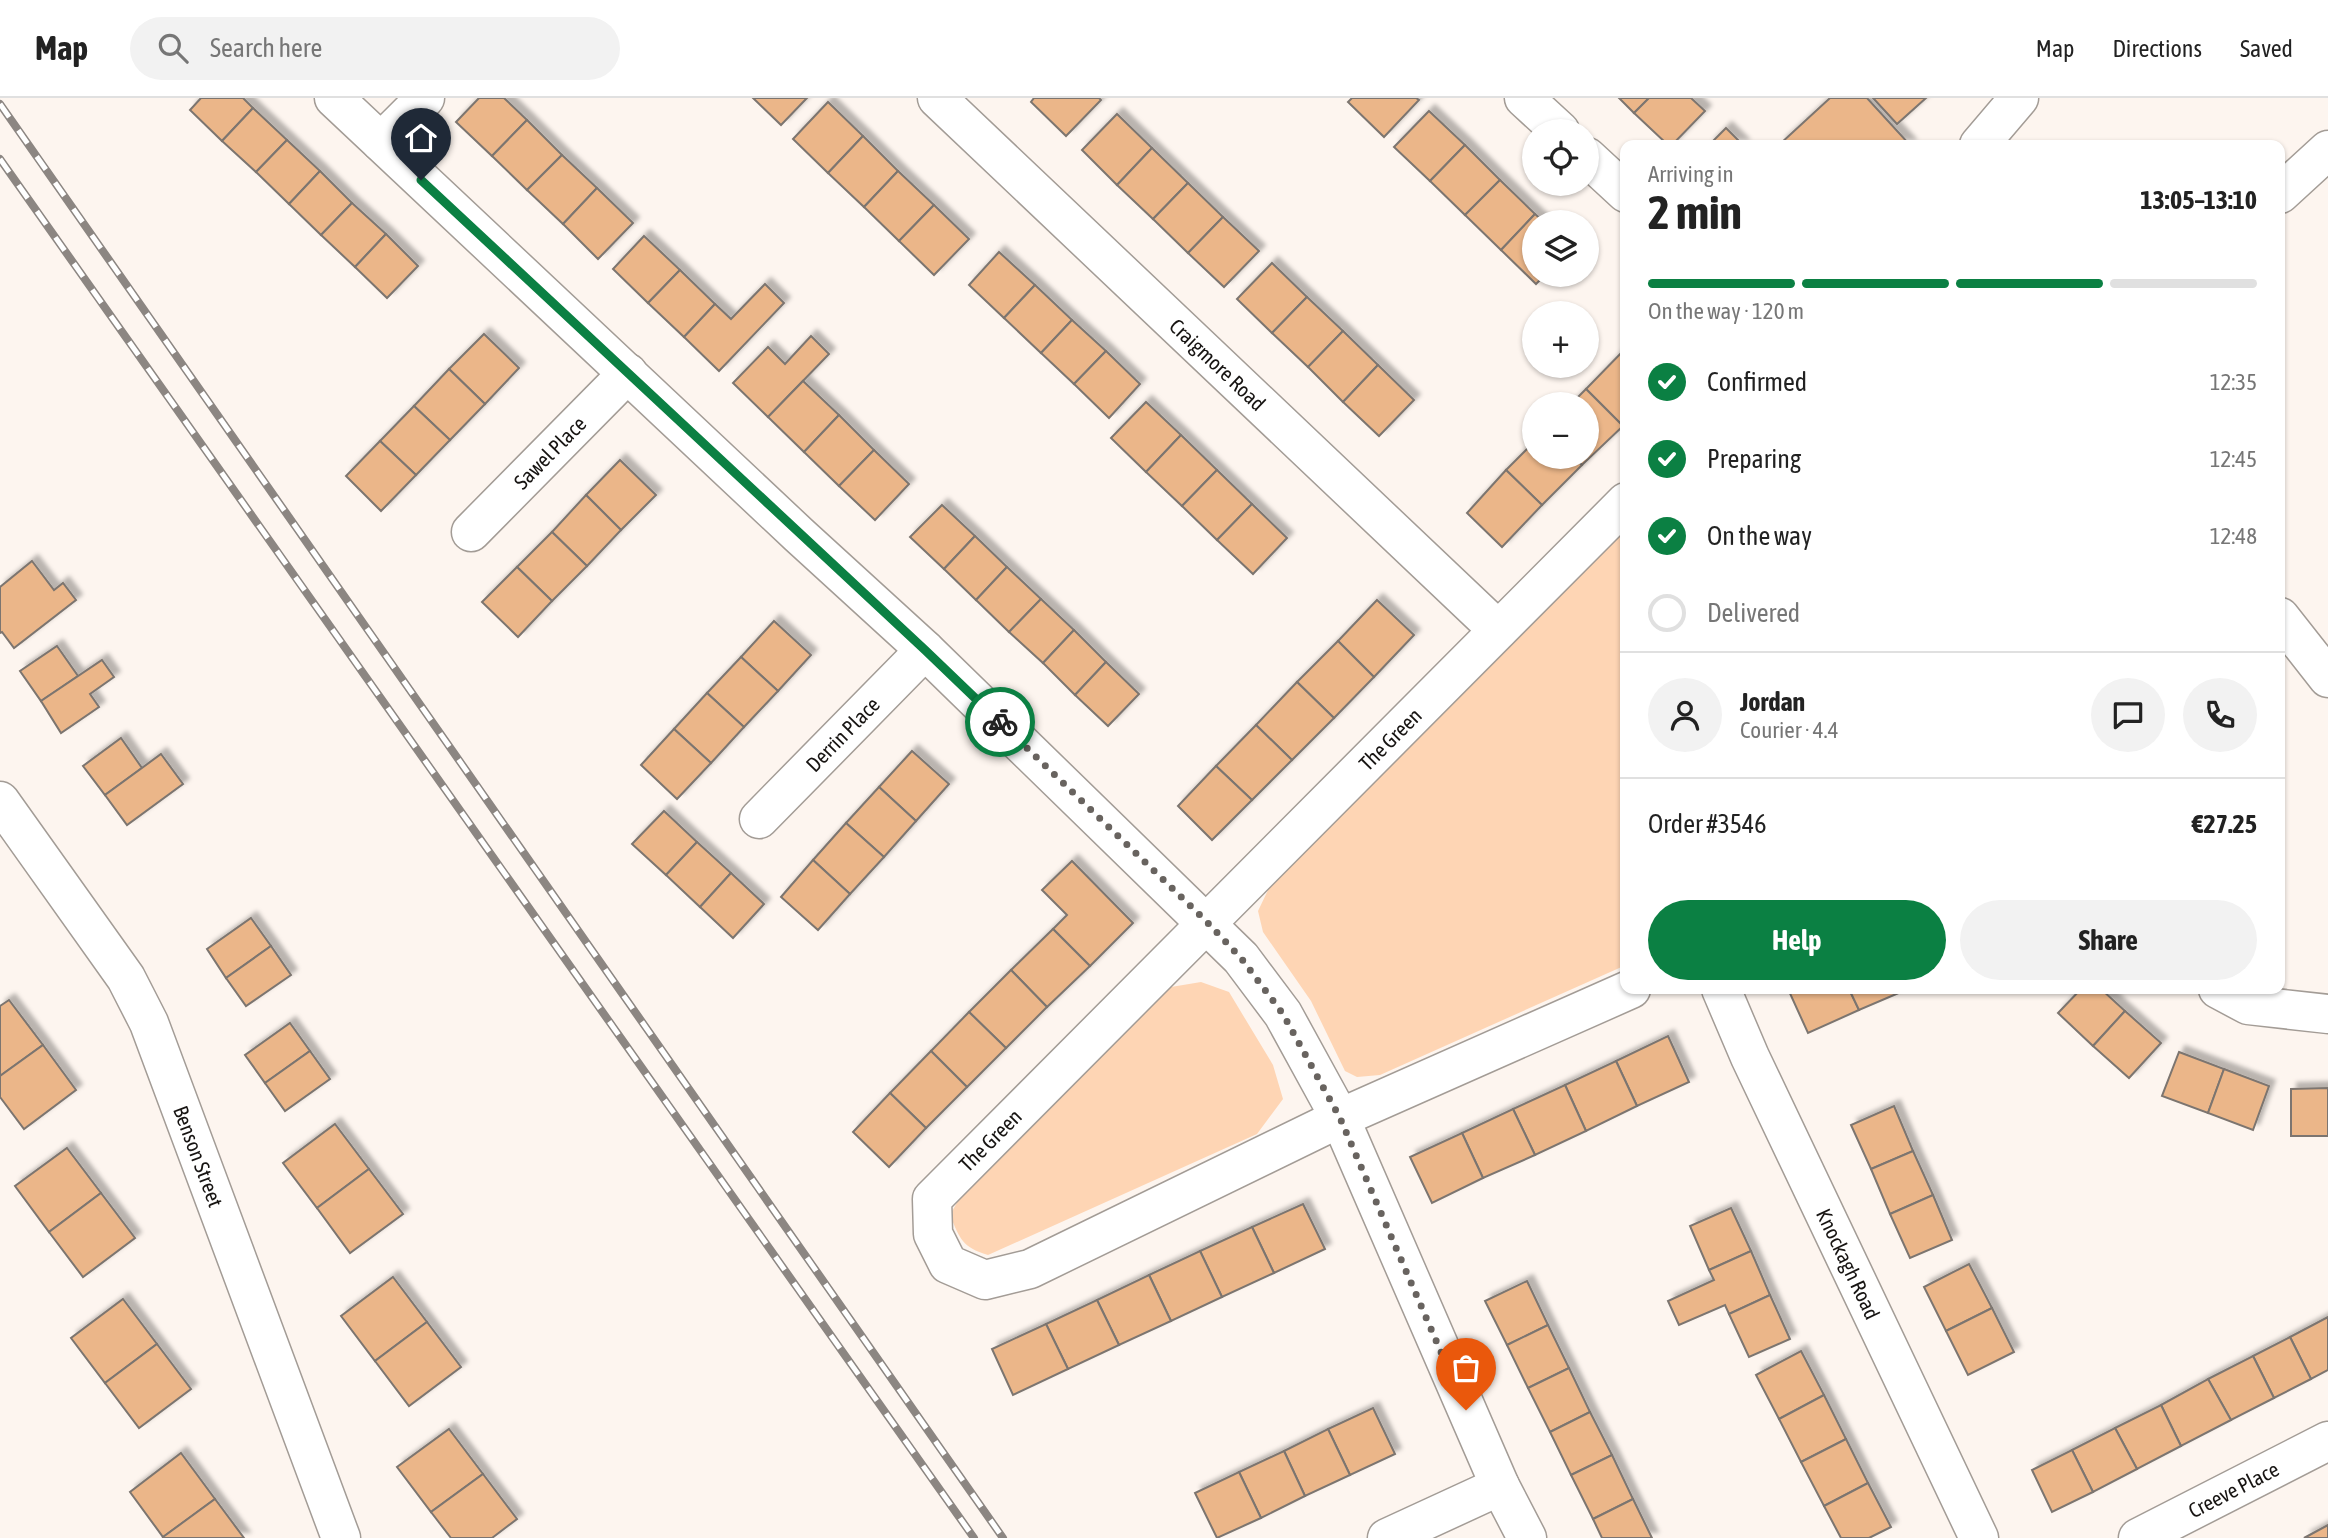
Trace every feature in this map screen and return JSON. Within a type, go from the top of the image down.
[{"type":"street","points":[[334,98],[925,650],[1241,958],[1283,1014],[1340,1118],[1500,1486],[1527,1538]]},
{"type":"street","points":[[381,142],[425,98]]},
{"type":"street","name":"Craigmore Road","points":[[937,98],[1498,630]]},
{"type":"street","points":[[1524,98],[1547,119]]},
{"type":"street","points":[[1983,140],[2019,98]]},
{"type":"street","points":[[2285,189],[2328,150]]},
{"type":"street","points":[[1599,168],[1620,187]]},
{"type":"street","name":"Sawel Place","points":[[471,532],[628,373]]},
{"type":"street","name":"The Green","points":[[1620,508],[932,1199],[933,1234],[948,1264],[985,1280],[1030,1269],[1340,1118],[1620,994]]},
{"type":"street","points":[[2285,623],[2328,678]]},
{"type":"street","name":"Derrin Place","points":[[759,819],[925,650]]},
{"type":"street","name":"Benson Street","points":[[0,801],[126,978],[149,1023],[341,1538]]},
{"type":"street","name":"Knockagh Road","points":[[1723,994],[1756,1069],[1979,1538]]},
{"type":"street","points":[[2227,994],[2248,1005],[2328,1014]]},
{"type":"street","name":"Creeve Place","points":[[2138,1538],[2328,1441]]},
{"type":"street","points":[[1387,1538],[1500,1486]]},
{"type":"shaded area","points":[[1620,532],[1620,968],[1380,1075],[1357,1077],[1345,1071],[1311,1001],[1263,932],[1258,911],[1269,888]]},
{"type":"shaded area","points":[[1201,982],[1229,992],[1273,1065],[1283,1099],[1257,1134],[988,1255],[967,1245],[950,1215],[959,1199],[1165,988]]},
{"type":"building","points":[[201,98],[243,98],[253,108],[222,141],[190,110]]},
{"type":"building","points":[[479,98],[504,98],[527,120],[492,156],[456,122]]},
{"type":"building","points":[[753,98],[807,98],[781,125]]},
{"type":"building","points":[[1034,98],[1101,100],[1066,136],[1031,102]]},
{"type":"building","points":[[1352,98],[1419,100],[1384,137],[1348,102]]},
{"type":"building","points":[[1619,98],[1649,98],[1634,113]]},
{"type":"building","points":[[1649,98],[1691,98],[1705,111],[1677,140],[1663,140],[1634,113]]},
{"type":"building","points":[[1830,98],[1867,98],[1905,140],[1784,140]]},
{"type":"building","points":[[1873,98],[1926,98],[1897,124]]},
{"type":"building","points":[[828,102],[863,136],[828,173],[793,139]]},
{"type":"building","points":[[253,108],[287,140],[256,172],[222,141]]},
{"type":"building","points":[[1429,111],[1465,145],[1430,181],[1394,147]]},
{"type":"building","points":[[1117,114],[1152,148],[1117,185],[1082,150]]},
{"type":"building","points":[[527,120],[562,155],[527,190],[492,156]]},
{"type":"building","points":[[1726,128],[1738,140],[1714,140]]},
{"type":"building","points":[[863,136],[898,171],[864,207],[828,173]]},
{"type":"building","points":[[287,140],[320,171],[289,204],[256,172]]},
{"type":"building","points":[[1465,145],[1500,180],[1465,215],[1430,181]]},
{"type":"building","points":[[1152,148],[1188,183],[1153,219],[1117,185]]},
{"type":"building","points":[[562,155],[597,188],[563,224],[527,190]]},
{"type":"building","points":[[320,171],[352,203],[321,235],[289,204]]},
{"type":"building","points":[[898,171],[934,205],[899,241],[864,207]]},
{"type":"building","points":[[1500,180],[1531,210],[1522,210],[1522,228],[1501,250],[1465,215]]},
{"type":"building","points":[[1188,183],[1223,217],[1188,253],[1153,219]]},
{"type":"building","points":[[597,188],[633,223],[598,259],[563,224]]},
{"type":"building","points":[[352,203],[386,234],[355,267],[321,235]]},
{"type":"building","points":[[934,205],[969,239],[934,275],[899,241]]},
{"type":"building","points":[[1223,217],[1259,251],[1224,287],[1188,253]]},
{"type":"building","points":[[1522,228],[1522,270],[1501,250]]},
{"type":"building","points":[[386,234],[418,266],[387,298],[355,267]]},
{"type":"building","points":[[644,236],[680,270],[648,303],[613,269]]},
{"type":"building","points":[[999,252],[1035,285],[1004,318],[969,285]]},
{"type":"building","points":[[1272,263],[1307,297],[1272,333],[1237,299]]},
{"type":"building","points":[[680,270],[715,304],[684,337],[648,303]]},
{"type":"building","points":[[765,284],[784,303],[719,371],[684,337],[715,304],[731,319]]},
{"type":"building","points":[[1035,285],[1072,320],[1041,353],[1004,318]]},
{"type":"building","points":[[1307,297],[1343,331],[1308,367],[1272,333]]},
{"type":"building","points":[[1072,320],[1106,351],[1074,384],[1041,353]]},
{"type":"building","points":[[1343,331],[1378,365],[1343,402],[1308,367]]},
{"type":"building","points":[[484,334],[519,368],[485,404],[449,369]]},
{"type":"building","points":[[811,336],[829,354],[768,417],[733,383],[768,347],[785,364]]},
{"type":"building","points":[[1106,351],[1140,384],[1109,418],[1074,384]]},
{"type":"building","points":[[1620,354],[1620,423],[1599,402],[1599,392],[1589,392],[1586,389]]},
{"type":"building","points":[[1378,365],[1414,400],[1379,436],[1343,402]]},
{"type":"building","points":[[449,369],[485,404],[450,440],[414,406]]},
{"type":"building","points":[[803,381],[839,415],[804,452],[768,417]]},
{"type":"building","points":[[1146,402],[1181,435],[1146,472],[1111,438]]},
{"type":"building","points":[[1599,402],[1620,423],[1620,429],[1599,449]]},
{"type":"building","points":[[414,406],[450,440],[416,475],[380,441]]},
{"type":"building","points":[[839,415],[874,450],[839,486],[804,452]]},
{"type":"building","points":[[1181,435],[1217,470],[1182,506],[1146,472]]},
{"type":"building","points":[[380,441],[416,475],[381,511],[346,476]]},
{"type":"building","points":[[874,450],[909,484],[875,520],[839,486]]},
{"type":"building","points":[[1522,454],[1522,469],[1578,469],[1542,505],[1506,470]]},
{"type":"building","points":[[620,460],[656,495],[621,530],[586,495]]},
{"type":"building","points":[[1217,470],[1252,504],[1217,540],[1182,506]]},
{"type":"building","points":[[1506,470],[1542,505],[1502,547],[1467,513]]},
{"type":"building","points":[[586,495],[621,530],[587,566],[552,532]]},
{"type":"building","points":[[1252,504],[1287,538],[1253,574],[1217,540]]},
{"type":"building","points":[[942,505],[975,536],[944,569],[910,537]]},
{"type":"building","points":[[552,532],[587,566],[552,601],[517,567]]},
{"type":"building","points":[[975,536],[1007,567],[976,600],[944,569]]},
{"type":"building","points":[[32,561],[54,590],[63,583],[76,600],[14,648],[2,632],[0,633],[0,587]]},
{"type":"building","points":[[517,567],[552,601],[518,637],[482,602]]},
{"type":"building","points":[[1007,567],[1041,599],[1009,632],[976,600]]},
{"type":"building","points":[[1041,599],[1074,630],[1043,663],[1009,632]]},
{"type":"building","points":[[1377,600],[1414,635],[1374,677],[1338,641]]},
{"type":"building","points":[[774,621],[811,655],[778,691],[741,657]]},
{"type":"building","points":[[1074,630],[1106,662],[1075,695],[1043,663]]},
{"type":"building","points":[[1338,641],[1374,677],[1334,718],[1297,682]]},
{"type":"building","points":[[57,646],[78,676],[41,701],[20,671]]},
{"type":"building","points":[[741,657],[778,691],[744,727],[707,693]]},
{"type":"building","points":[[102,660],[114,677],[90,694],[99,707],[61,733],[41,701]]},
{"type":"building","points":[[1106,662],[1139,694],[1108,726],[1075,695]]},
{"type":"building","points":[[1297,682],[1334,718],[1292,760],[1256,725]]},
{"type":"building","points":[[707,693],[744,727],[711,763],[674,729]]},
{"type":"building","points":[[1256,725],[1292,760],[1252,800],[1216,766]]},
{"type":"building","points":[[674,729],[711,763],[677,799],[641,765]]},
{"type":"building","points":[[121,738],[142,768],[105,795],[83,766]]},
{"type":"building","points":[[912,751],[949,784],[916,821],[879,787]]},
{"type":"building","points":[[161,754],[183,784],[127,825],[105,795]]},
{"type":"building","points":[[1216,766],[1252,800],[1212,840],[1178,806]]},
{"type":"building","points":[[879,787],[916,821],[884,857],[846,823]]},
{"type":"building","points":[[664,811],[697,842],[666,875],[632,844]]},
{"type":"building","points":[[846,823],[884,857],[850,894],[813,860]]},
{"type":"building","points":[[697,842],[731,873],[700,907],[666,875]]},
{"type":"building","points":[[813,860],[850,894],[818,930],[781,897]]},
{"type":"building","points":[[1072,861],[1133,923],[1090,966],[1053,929],[1067,915],[1042,890]]},
{"type":"building","points":[[731,873],[764,904],[733,938],[700,907]]},
{"type":"building","points":[[251,918],[271,946],[226,978],[207,949]]},
{"type":"building","points":[[1053,929],[1090,966],[1047,1007],[1011,970]]},
{"type":"building","points":[[271,946],[291,975],[246,1006],[226,978]]},
{"type":"building","points":[[1011,970],[1047,1007],[1006,1048],[969,1012]]},
{"type":"building","points":[[1790,994],[1851,994],[1859,1010],[1808,1033]]},
{"type":"building","points":[[1851,994],[1896,994],[1859,1010]]},
{"type":"building","points":[[2076,994],[2106,994],[2125,1011],[2093,1046],[2058,1013]]},
{"type":"building","points":[[9,1000],[43,1045],[0,1076],[0,1006]]},
{"type":"building","points":[[2125,1011],[2161,1043],[2129,1078],[2093,1046]]},
{"type":"building","points":[[969,1012],[1006,1048],[967,1087],[931,1051]]},
{"type":"building","points":[[290,1023],[310,1051],[265,1083],[245,1055]]},
{"type":"building","points":[[1668,1036],[1689,1082],[1637,1106],[1616,1061]]},
{"type":"building","points":[[43,1045],[76,1090],[24,1129],[0,1097],[0,1076]]},
{"type":"building","points":[[310,1051],[330,1079],[285,1111],[265,1083]]},
{"type":"building","points":[[931,1051],[967,1087],[926,1128],[890,1093]]},
{"type":"building","points":[[2179,1052],[2224,1069],[2208,1113],[2162,1096]]},
{"type":"building","points":[[1616,1061],[1637,1106],[1586,1131],[1565,1085]]},
{"type":"building","points":[[2224,1069],[2269,1086],[2253,1130],[2208,1113]]},
{"type":"building","points":[[1565,1085],[1586,1131],[1535,1155],[1513,1109]]},
{"type":"building","points":[[2328,1088],[2328,1136],[2291,1136],[2291,1089]]},
{"type":"building","points":[[890,1093],[926,1128],[889,1167],[853,1132]]},
{"type":"building","points":[[1894,1106],[1913,1151],[1871,1169],[1851,1125]]},
{"type":"building","points":[[1513,1109],[1535,1155],[1483,1178],[1462,1133]]},
{"type":"building","points":[[335,1124],[369,1169],[317,1208],[283,1163]]},
{"type":"building","points":[[1462,1133],[1483,1178],[1432,1203],[1410,1157]]},
{"type":"building","points":[[67,1148],[101,1193],[49,1232],[15,1186]]},
{"type":"building","points":[[1913,1151],[1933,1195],[1890,1214],[1871,1169]]},
{"type":"building","points":[[369,1169],[403,1214],[350,1253],[317,1208]]},
{"type":"building","points":[[101,1193],[135,1238],[83,1277],[49,1232]]},
{"type":"building","points":[[1933,1195],[1952,1240],[1910,1258],[1890,1214]]},
{"type":"building","points":[[1303,1204],[1325,1249],[1274,1273],[1252,1227]]},
{"type":"building","points":[[1731,1208],[1751,1251],[1709,1270],[1690,1226]]},
{"type":"building","points":[[1252,1227],[1274,1273],[1222,1297],[1200,1251]]},
{"type":"building","points":[[1200,1251],[1222,1297],[1171,1321],[1149,1275]]},
{"type":"building","points":[[1751,1251],[1770,1295],[1729,1314],[1725,1305],[1679,1325],[1668,1301],[1714,1280],[1709,1270]]},
{"type":"building","points":[[1969,1264],[1992,1308],[1946,1331],[1924,1287]]},
{"type":"building","points":[[1149,1275],[1171,1321],[1119,1345],[1097,1300]]},
{"type":"building","points":[[393,1277],[427,1322],[375,1361],[341,1316]]},
{"type":"building","points":[[1527,1281],[1548,1325],[1507,1345],[1485,1301]]},
{"type":"building","points":[[1770,1295],[1790,1339],[1749,1357],[1729,1314]]},
{"type":"building","points":[[123,1299],[157,1344],[105,1383],[71,1338]]},
{"type":"building","points":[[1097,1300],[1119,1345],[1068,1369],[1046,1324]]},
{"type":"building","points":[[1992,1308],[2014,1352],[1968,1375],[1946,1331]]},
{"type":"building","points":[[2328,1317],[2328,1370],[2311,1379],[2290,1337]]},
{"type":"building","points":[[427,1322],[461,1367],[409,1406],[375,1361]]},
{"type":"building","points":[[1046,1324],[1068,1369],[1013,1395],[992,1349]]},
{"type":"building","points":[[1548,1325],[1569,1368],[1528,1388],[1507,1345]]},
{"type":"building","points":[[2290,1337],[2311,1379],[2274,1398],[2253,1356]]},
{"type":"building","points":[[157,1344],[191,1389],[139,1428],[105,1383]]},
{"type":"building","points":[[1801,1351],[1824,1395],[1779,1419],[1756,1375]]},
{"type":"building","points":[[2253,1356],[2274,1398],[2231,1420],[2208,1379]]},
{"type":"building","points":[[1569,1368],[1590,1412],[1550,1432],[1528,1388]]},
{"type":"building","points":[[2208,1379],[2231,1420],[2181,1446],[2161,1405]]},
{"type":"building","points":[[1824,1395],[1846,1439],[1801,1462],[1779,1419]]},
{"type":"building","points":[[2161,1405],[2181,1446],[2137,1469],[2115,1428]]},
{"type":"building","points":[[1373,1408],[1395,1454],[1350,1475],[1328,1429]]},
{"type":"building","points":[[1590,1412],[1612,1455],[1571,1475],[1550,1432]]},
{"type":"building","points":[[2115,1428],[2137,1469],[2093,1492],[2072,1450]]},
{"type":"building","points":[[449,1429],[483,1474],[431,1512],[397,1467]]},
{"type":"building","points":[[1328,1429],[1350,1475],[1305,1496],[1284,1451]]},
{"type":"building","points":[[1846,1439],[1868,1483],[1824,1506],[1801,1462]]},
{"type":"building","points":[[2072,1450],[2093,1492],[2052,1512],[2032,1470]]},
{"type":"building","points":[[1284,1451],[1305,1496],[1261,1518],[1239,1472]]},
{"type":"building","points":[[181,1453],[215,1499],[163,1537],[130,1492]]},
{"type":"building","points":[[1612,1455],[1633,1499],[1593,1519],[1571,1475]]},
{"type":"building","points":[[1239,1472],[1261,1518],[1217,1538],[1195,1493]]},
{"type":"building","points":[[483,1474],[517,1519],[492,1538],[451,1538],[431,1512]]},
{"type":"building","points":[[1868,1483],[1891,1527],[1869,1538],[1841,1538],[1824,1506]]},
{"type":"building","points":[[215,1499],[244,1538],[163,1537]]},
{"type":"building","points":[[1633,1499],[1652,1538],[1602,1538],[1593,1519]]},
{"type":"building","points":[[2328,1525],[2328,1538],[2304,1538]]},
{"type":"railway","points":[[0,104],[1003,1538]]},
{"type":"railway","points":[[0,159],[974,1538]]},
{"type":"way so far","points":[[1000,722],[1206,921],[1241,958],[1283,1014],[1340,1118],[1466,1410]]},
{"type":"route","points":[[421,180],[1000,722]]}]
